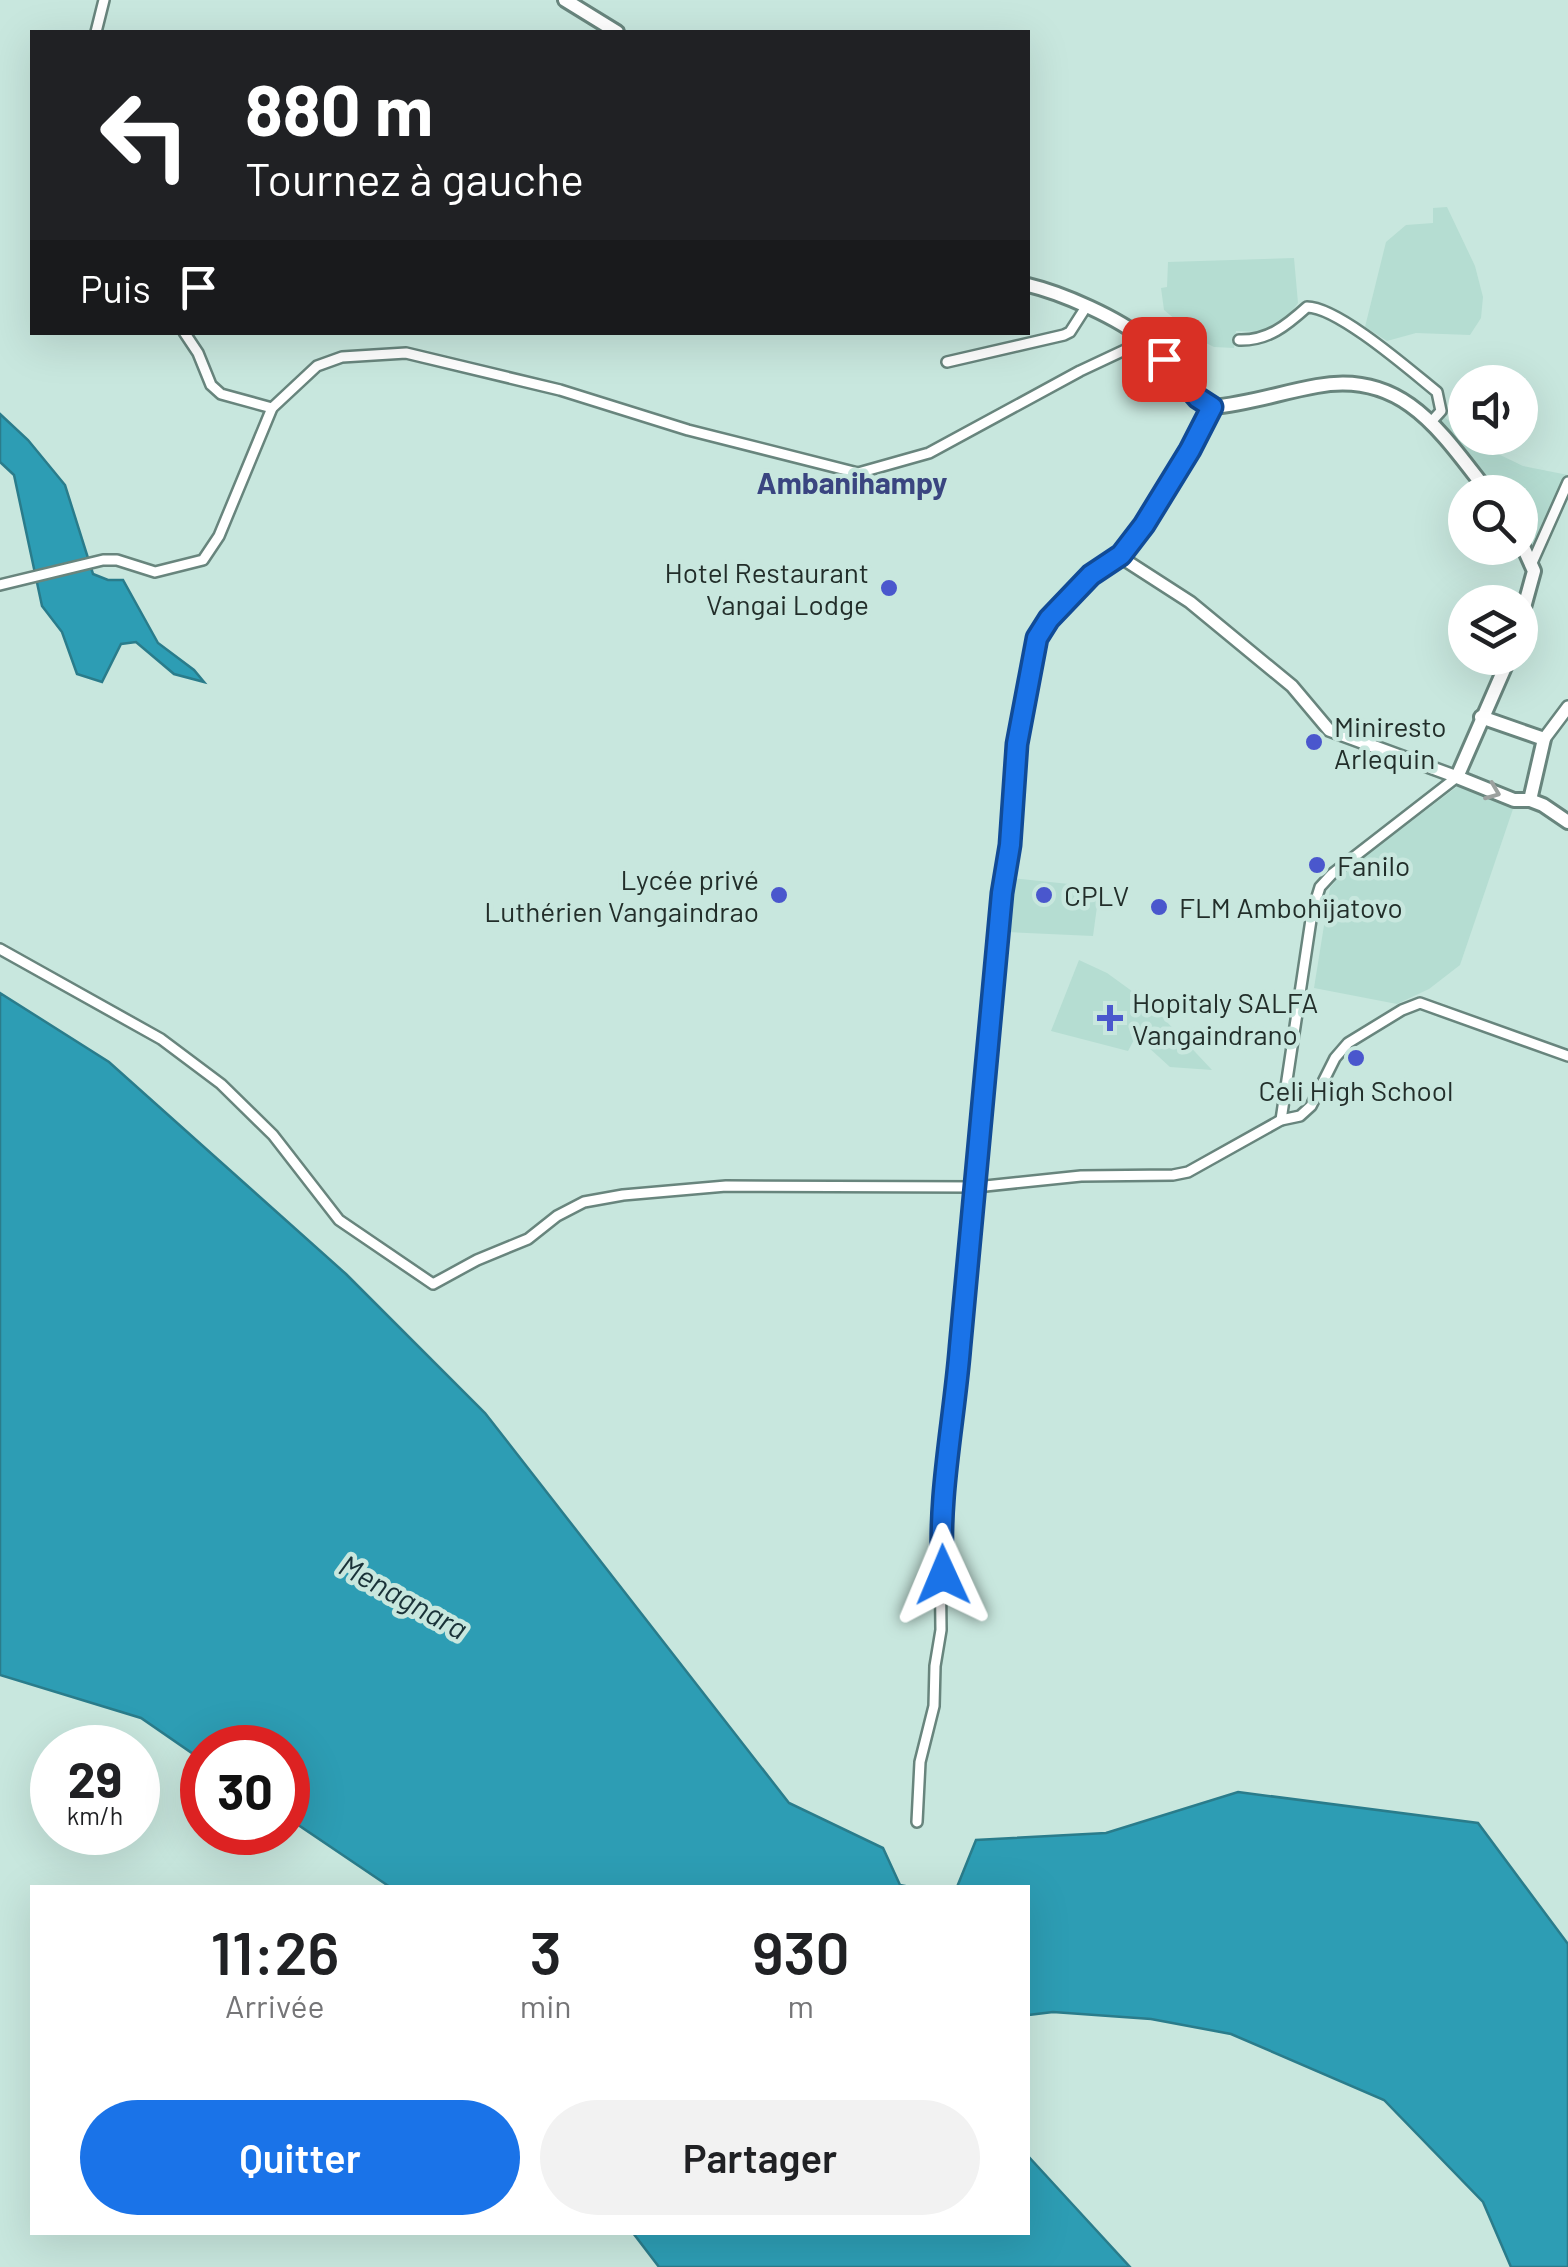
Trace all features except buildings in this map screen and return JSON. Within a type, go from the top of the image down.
[{"type":"main road","points":[[565,0],[614,30]]},
{"type":"main road","points":[[1030,286],[1086,308],[1146,340],[1198,398],[1212,407],[1268,399],[1321,385],[1367,384],[1392,392],[1412,404],[1474,475]]},
{"type":"main road","points":[[1501,675],[1456,777],[1514,800],[1530,800],[1568,822]]},
{"type":"main road","points":[[1481,718],[1544,739],[1530,800]]},
{"type":"street","points":[[96,30],[104,0]]},
{"type":"street","points":[[1239,340],[1254,340],[1283,328],[1307,306],[1315,306],[1344,322],[1437,392],[1441,411],[1430,423]]},
{"type":"street","points":[[946,362],[1064,335],[1086,308]]},
{"type":"street","points":[[186,335],[198,353],[210,385],[221,394],[272,408]]},
{"type":"street","points":[[0,585],[90,563],[117,560],[155,572],[203,560],[219,536],[272,408],[317,366],[342,356],[406,353],[560,390],[688,430],[858,473],[929,454],[1080,371],[1146,340]]},
{"type":"street","points":[[917,1822],[920,1762],[934,1706],[935,1666],[942,1630],[940,1544],[1017,744],[1037,638],[1049,619],[1091,575],[1121,555],[1158,505],[1212,407]]},
{"type":"street","points":[[1538,550],[1568,482]]},
{"type":"street","points":[[1121,555],[1190,602],[1292,686],[1329,730],[1456,777]]},
{"type":"street","points":[[1544,739],[1568,707]]},
{"type":"street","points":[[1281,1120],[1312,913],[1320,887],[1456,777]]},
{"type":"street","points":[[0,949],[161,1039],[221,1084],[273,1136],[338,1220],[433,1284],[477,1260],[528,1240],[557,1216],[584,1202],[623,1195],[726,1186],[976,1187],[1081,1176],[1188,1172],[1281,1120],[1300,1116],[1348,1044],[1420,1003],[1568,1056]]},
{"type":"shaded area","points":[[1447,207],[1475,266],[1483,297],[1481,318],[1470,335],[1416,333],[1387,341],[1365,327],[1386,242],[1406,225],[1433,223],[1433,208]]},
{"type":"shaded area","points":[[1294,258],[1298,303],[1281,326],[1262,332],[1236,331],[1234,348],[1214,347],[1200,340],[1164,310],[1161,288],[1167,287],[1168,262]]},
{"type":"shaded area","points":[[1443,416],[1448,420],[1448,443],[1434,426]]},
{"type":"shaded area","points":[[1458,455],[1500,455],[1523,466],[1568,475],[1538,545],[1538,475],[1475,475]]},
{"type":"shaded area","points":[[1458,786],[1514,806],[1460,965],[1429,989],[1397,1004],[1314,988],[1330,888],[1340,875]]},
{"type":"shaded area","points":[[1012,878],[1069,884],[1099,892],[1093,936],[1007,932]]},
{"type":"shaded area","name":"Hopitaly SALFA Vangaindrano","points":[[1079,960],[1107,973],[1151,1005],[1212,1070],[1170,1067],[1136,1036],[1128,1051],[1051,1031]]},
{"type":"water","points":[[0,414],[28,440],[65,485],[93,574],[123,580],[158,643],[204,682],[174,674],[136,642],[121,644],[102,682],[77,674],[62,632],[42,606],[14,475],[0,462]]},
{"type":"water","name":"Menagnara","points":[[0,993],[109,1062],[346,1274],[485,1413],[789,1803],[883,1848],[900,1885],[387,1885],[310,1833],[310,1725],[180,1725],[180,1745],[160,1731],[160,1725],[151,1725],[141,1718],[0,1675]]},
{"type":"water","points":[[1238,1792],[1478,1823],[1568,1944],[1568,2267],[1511,2267],[1483,2202],[1384,2100],[1231,2034],[1151,2019],[1053,2012],[1030,2015],[1030,1885],[958,1885],[976,1840],[1106,1833]]},
{"type":"water","points":[[1030,2158],[1130,2267],[659,2267],[635,2235],[1030,2235]]},
{"type":"place","name":"Hotel Restaurant Vangai Lodge","points":[[889,588]]},
{"type":"place","name":"Miniresto Arlequin","points":[[1314,742]]},
{"type":"place","name":"Fanilo","points":[[1317,865]]},
{"type":"place","name":"Lycée privé Luthérien Vangaindrao","points":[[779,895]]},
{"type":"place","name":"CPLV","points":[[1044,895]]},
{"type":"place","name":"FLM Ambohijatovo","points":[[1159,907]]},
{"type":"place","name":"Hopitaly SALFA Vangaindrano","points":[[1110,1018]]},
{"type":"place","name":"Celi High School","points":[[1356,1058]]},
{"type":"district","name":"Ambanihampy","points":[[852,482]]},
{"type":"route","points":[[943,1575],[940,1544],[1017,744],[1037,638],[1049,619],[1091,575],[1121,555],[1144,525],[1212,407],[1198,398],[1164,359]]}]
